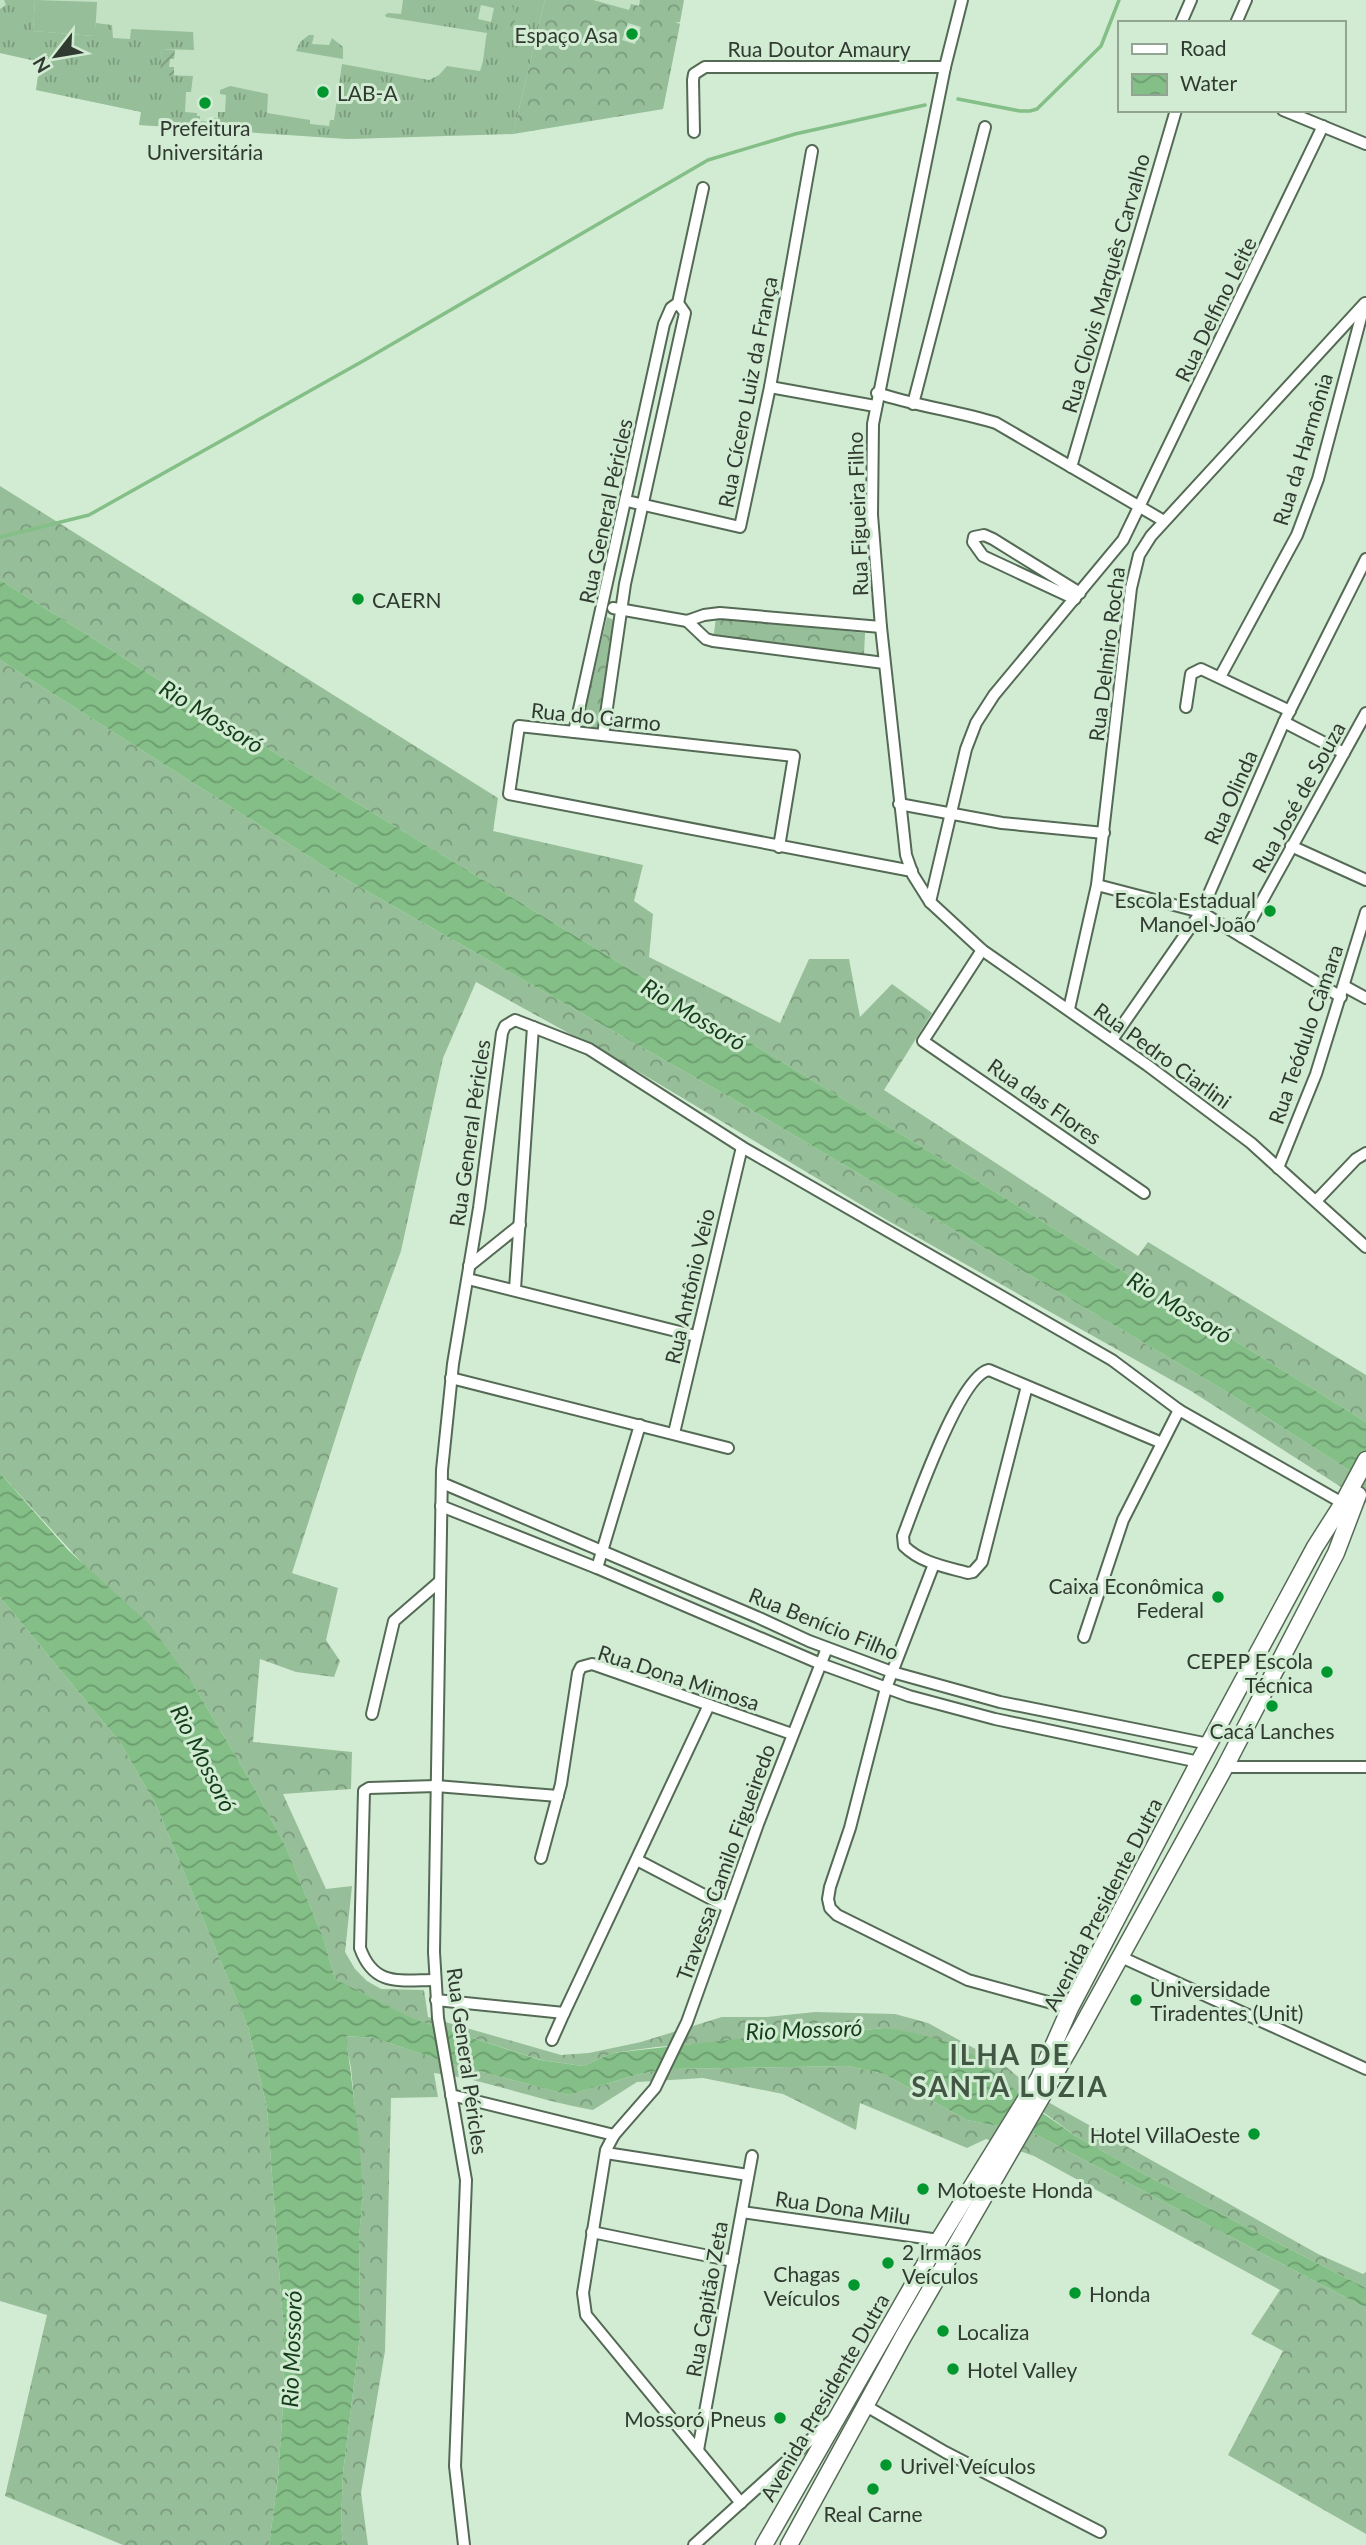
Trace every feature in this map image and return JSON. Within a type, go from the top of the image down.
[{"type":"main road","name":"Avenida Presidente Dutra","points":[[789,2545],[1005,2148],[1043,2081],[1121,1956],[1225,1767],[1336,1553],[1349,1502],[1366,1461]]},
{"type":"main road","name":"Avenida Presidente Dutra","points":[[1043,2081],[1070,2008],[1199,1762],[1315,1547],[1366,1480]]},
{"type":"main road","points":[[1150,1857],[1168,1868]]},
{"type":"main road","name":"Avenida Presidente Dutra","points":[[764,2545],[939,2240],[1005,2148]]},
{"type":"main road","points":[[888,2328],[904,2337]]},
{"type":"street","name":"Rua Figueira Filho","points":[[930,902],[912,871],[904,843],[899,804],[872,515],[873,424],[877,393],[945,67],[962,0]]},
{"type":"street","points":[[1182,21],[1191,0]]},
{"type":"street","points":[[1237,21],[1246,0]]},
{"type":"street","name":"Rua Doutor Amaury","points":[[694,132],[694,74],[705,67],[945,67]]},
{"type":"street","name":"Rua Clovis Marquês Carvalho","points":[[1070,467],[1175,112]]},
{"type":"street","points":[[1288,112],[1366,144]]},
{"type":"street","name":"Rua Delfino Leite","points":[[930,902],[967,749],[984,708],[1124,540],[1323,126]]},
{"type":"street","points":[[913,404],[985,127]]},
{"type":"street","name":"Rua Cícero Luiz da França","points":[[627,501],[740,527],[770,387],[812,151]]},
{"type":"street","name":"Rua General Péricles","points":[[575,732],[664,324],[671,308],[678,303],[703,188]]},
{"type":"street","name":"Rua Delmiro Rocha","points":[[1069,1009],[1097,885],[1131,588],[1139,555],[1164,521],[1365,301]]},
{"type":"street","name":"Rua da Harmônia","points":[[1220,677],[1297,535],[1318,479],[1365,301]]},
{"type":"street","name":"Rua General Péricles","points":[[603,735],[621,609],[685,313],[678,303]]},
{"type":"street","points":[[770,387],[876,406]]},
{"type":"street","points":[[877,393],[996,423],[1164,521]]},
{"type":"street","points":[[984,535],[993,539],[1078,596],[983,556],[976,549],[974,537],[984,535]]},
{"type":"street","name":"Rua Olinda","points":[[1112,1040],[1200,912],[1284,722],[1366,559]]},
{"type":"street","points":[[604,607],[687,621],[720,613],[881,626]]},
{"type":"street","points":[[687,621],[706,639],[713,641],[884,663]]},
{"type":"street","points":[[1186,707],[1191,674],[1201,669],[1290,710]]},
{"type":"street","name":"Rua José de Souza","points":[[1242,937],[1344,753],[1362,734],[1366,713]]},
{"type":"street","points":[[1284,722],[1344,753]]},
{"type":"street","name":"Rua do Carmo","points":[[779,846],[794,756],[519,726],[509,794],[779,846],[912,871]]},
{"type":"street","points":[[899,804],[1002,823],[1104,833]]},
{"type":"street","points":[[1291,846],[1366,880]]},
{"type":"street","points":[[1097,885],[1200,912],[1342,992],[1366,998]]},
{"type":"street","name":"Rua Pedro Ciarlini","points":[[930,902],[982,950],[1069,1009],[1251,1143],[1366,1247]]},
{"type":"street","name":"Rua Teódulo Câmara","points":[[1278,1168],[1316,1074],[1366,912]]},
{"type":"street","name":"Rua das Flores","points":[[982,950],[923,1041],[1144,1194]]},
{"type":"street","name":"Rua General Péricles","points":[[464,2545],[455,2466],[467,2200],[438,2018],[435,1980],[442,1483],[452,1378],[502,1032],[510,1021],[515,1020],[533,1027]]},
{"type":"street","points":[[515,1289],[533,1027],[589,1049],[742,1147],[1112,1360],[1179,1410],[1349,1502]]},
{"type":"street","name":"Rua Antônio Veio","points":[[674,1433],[742,1147]]},
{"type":"street","points":[[1316,1201],[1356,1159],[1366,1153]]},
{"type":"street","name":"Rua General Péricles","points":[[469,1266],[520,1225]]},
{"type":"street","points":[[468,1279],[696,1336]]},
{"type":"street","points":[[1027,1386],[982,1562],[968,1573],[934,1564],[909,1550],[904,1546],[904,1536],[934,1454],[973,1381],[985,1371],[1027,1386],[1162,1443]]},
{"type":"street","points":[[452,1378],[728,1448]]},
{"type":"street","points":[[1084,1637],[1123,1520],[1179,1410]]},
{"type":"street","points":[[597,1568],[640,1425]]},
{"type":"street","name":"Rua Benício Filho","points":[[442,1483],[827,1648],[892,1672],[978,1696],[1209,1744]]},
{"type":"street","name":"Rua Benício Filho","points":[[441,1506],[597,1568],[821,1664],[886,1688],[974,1713],[1199,1762]]},
{"type":"street","points":[[934,1564],[886,1688],[850,1828],[830,1886],[830,1908],[837,1916],[968,1980],[1070,2008]]},
{"type":"street","points":[[372,1714],[394,1621],[439,1582]]},
{"type":"street","name":"Travessa Camilo Figueiredo","points":[[698,2450],[586,2315],[583,2293],[592,2232],[606,2152],[614,2135],[655,2088],[687,2022],[727,1907],[827,1648]]},
{"type":"street","name":"Rua Dona Mimosa","points":[[541,1858],[558,1796],[581,1667],[592,1664],[792,1734]]},
{"type":"street","points":[[974,1713],[978,1696]]},
{"type":"street","points":[[552,2040],[709,1705]]},
{"type":"street","points":[[1103,1742],[1107,1724]]},
{"type":"street","points":[[1225,1767],[1366,1767]]},
{"type":"street","points":[[435,1980],[382,1978],[371,1969],[359,1948],[364,1791],[369,1788],[436,1786],[558,1796]]},
{"type":"street","points":[[637,1860],[727,1907]]},
{"type":"street","points":[[1121,1956],[1366,2069]]},
{"type":"street","points":[[436,2000],[564,2013]]},
{"type":"street","points":[[451,2095],[614,2135]]},
{"type":"street","points":[[606,2152],[748,2175]]},
{"type":"street","name":"Rua Capitão Zeta","points":[[698,2450],[752,2156]]},
{"type":"street","name":"Rua Dona Milu","points":[[742,2212],[939,2240]]},
{"type":"street","points":[[592,2232],[733,2261]]},
{"type":"street","points":[[866,2406],[945,2452],[1100,2532]]},
{"type":"street","points":[[694,2545],[838,2415]]},
{"type":"street","points":[[698,2450],[741,2502]]},
{"type":"shaded area","points":[[0,0],[684,0],[663,109],[513,134],[348,139],[139,125],[141,112],[36,90],[40,62],[0,53]]},
{"type":"green space","points":[[4,0],[35,0],[33,31],[94,36],[96,23],[112,25],[113,38],[130,39],[131,29],[193,32],[194,50],[162,49],[161,75],[193,76],[191,92],[186,92],[185,112],[197,113],[200,121],[213,122],[214,118],[218,118],[218,112],[225,112],[226,95],[220,94],[220,90],[230,86],[268,94],[267,113],[329,126],[330,120],[334,120],[342,64],[429,80],[439,75],[447,66],[480,71],[487,33],[386,17],[388,13],[401,14],[403,0],[545,0],[513,134],[348,139],[139,125],[141,112],[36,90],[40,62],[0,53],[0,9],[6,5]],"holes":[[[481,5],[494,8],[491,22],[478,19]]]},
{"type":"green space","points":[[35,0],[97,2],[95,36],[33,31]]},
{"type":"green space","points":[[506,0],[514,0],[515,3],[512,5],[516,19],[510,29],[501,28],[499,21],[500,10]]},
{"type":"green space","points":[[545,0],[593,0],[629,10],[631,4],[639,6],[640,0],[684,0],[680,22],[675,22],[680,24],[663,109],[513,134]],"holes":[[[628,23],[641,27],[635,44],[622,40]]]},
{"type":"green space","points":[[309,35],[314,35],[312,44],[329,45],[332,38],[343,47],[343,59],[296,51],[300,42]]},
{"type":"green space","points":[[162,49],[175,50],[169,67],[174,67],[174,76],[160,75]]},
{"type":"green space","points":[[0,486],[498,798],[493,831],[643,865],[634,901],[653,914],[649,957],[780,1023],[809,959],[849,959],[860,1017],[892,984],[932,1013],[884,1090],[1138,1256],[1148,1242],[1366,1375],[1366,1422],[963,1172],[291,763],[0,580]]},
{"type":"green space","points":[[607,617],[616,621],[598,729],[581,728]]},
{"type":"green space","points":[[716,617],[865,633],[864,655],[713,641]]},
{"type":"green space","points":[[0,660],[335,873],[733,1099],[1227,1392],[1366,1481],[1366,1503],[1191,1391],[885,1219],[639,1072],[476,982],[443,1058],[401,1251],[357,1371],[292,1573],[338,1588],[326,1640],[340,1661],[334,1677],[296,1672],[260,1659],[253,1742],[352,1752],[351,1789],[283,1794],[326,1889],[352,1886],[345,1952],[355,1969],[367,1981],[381,1989],[424,1990],[428,2017],[561,2055],[589,2053],[641,2042],[722,2017],[767,2017],[815,2012],[895,2014],[928,2023],[1003,2064],[1048,2102],[1318,2254],[1363,2274],[1366,2272],[1366,2288],[1149,2177],[1077,2137],[1016,2092],[884,2028],[816,2035],[791,2033],[725,2042],[656,2047],[613,2053],[583,2066],[541,2060],[413,2019],[335,1979],[324,1940],[286,1847],[194,1686],[0,1473]]},
{"type":"green space","points":[[0,1597],[120,1742],[157,1807],[248,2027],[267,2108],[284,2336],[278,2478],[269,2545],[123,2545],[5,2496],[47,2315],[0,2301]]},
{"type":"green space","points":[[345,2036],[375,2038],[445,2062],[569,2095],[639,2074],[670,2069],[848,2066],[884,2074],[967,2120],[1033,2133],[1366,2308],[1366,2534],[1228,2455],[1283,2351],[1251,2334],[1280,2290],[1034,2156],[986,2139],[967,2148],[860,2103],[856,2130],[783,2094],[703,2078],[637,2082],[593,2110],[474,2080],[434,2073],[438,2097],[391,2098],[385,2351],[361,2493],[368,2545],[343,2545],[343,2473],[360,2336],[359,2238],[363,2193],[351,2068]]},
{"type":"water","name":"Rio Mossoró","points":[[0,580],[291,763],[963,1172],[1366,1422],[1366,1481],[1227,1392],[733,1099],[335,873],[0,660]]},
{"type":"water","name":"Rio Mossoró","points":[[0,1473],[68,1550],[150,1625],[194,1686],[286,1847],[324,1940],[335,1979],[414,2019],[540,2060],[583,2066],[613,2053],[791,2033],[816,2035],[884,2028],[950,2043],[975,2056],[1041,2112],[1077,2137],[1149,2177],[1366,2288],[1366,2308],[1033,2133],[967,2120],[884,2074],[848,2066],[670,2069],[639,2074],[569,2095],[445,2062],[375,2038],[346,2036],[363,2193],[359,2238],[360,2336],[343,2473],[343,2545],[269,2545],[278,2478],[284,2336],[267,2108],[248,2027],[157,1807],[120,1742],[0,1597]]},
{"type":"waterway","points":[[958,99],[1020,111],[1037,109],[1101,46],[1119,0]]},
{"type":"waterway","points":[[0,537],[89,515],[363,361],[708,160],[795,134],[925,105]]},
{"type":"place","name":"Espaço Asa","points":[[632,34]]},
{"type":"place","name":"LAB-A","points":[[323,92]]},
{"type":"place","name":"Prefeitura Universitária","points":[[205,103]]},
{"type":"place","name":"CAERN","points":[[358,599]]},
{"type":"place","name":"Escola Estadual Manoel João","points":[[1270,911]]},
{"type":"place","name":"Caixa Econômica Federal","points":[[1218,1597]]},
{"type":"place","name":"CEPEP Escola Técnica","points":[[1327,1672]]},
{"type":"place","name":"Cacá Lanches","points":[[1272,1706]]},
{"type":"place","name":"Universidade Tiradentes (Unit)","points":[[1136,2000]]},
{"type":"place","name":"Hotel VillaOeste","points":[[1254,2134]]},
{"type":"place","name":"Motoeste Honda","points":[[923,2189]]},
{"type":"place","name":"2 Irmãos Veículos","points":[[888,2263]]},
{"type":"place","name":"Chagas Veículos","points":[[854,2285]]},
{"type":"place","name":"Honda","points":[[1075,2293]]},
{"type":"place","name":"Localiza","points":[[943,2331]]},
{"type":"place","name":"Hotel Valley","points":[[953,2369]]},
{"type":"place","name":"Mossoró Pneus","points":[[780,2418]]},
{"type":"place","name":"Urivel Veículos","points":[[886,2465]]},
{"type":"place","name":"Real Carne","points":[[873,2489]]},
{"type":"district","name":"ILHA DE SANTA LUZIA","points":[[1010,2070]]}]
